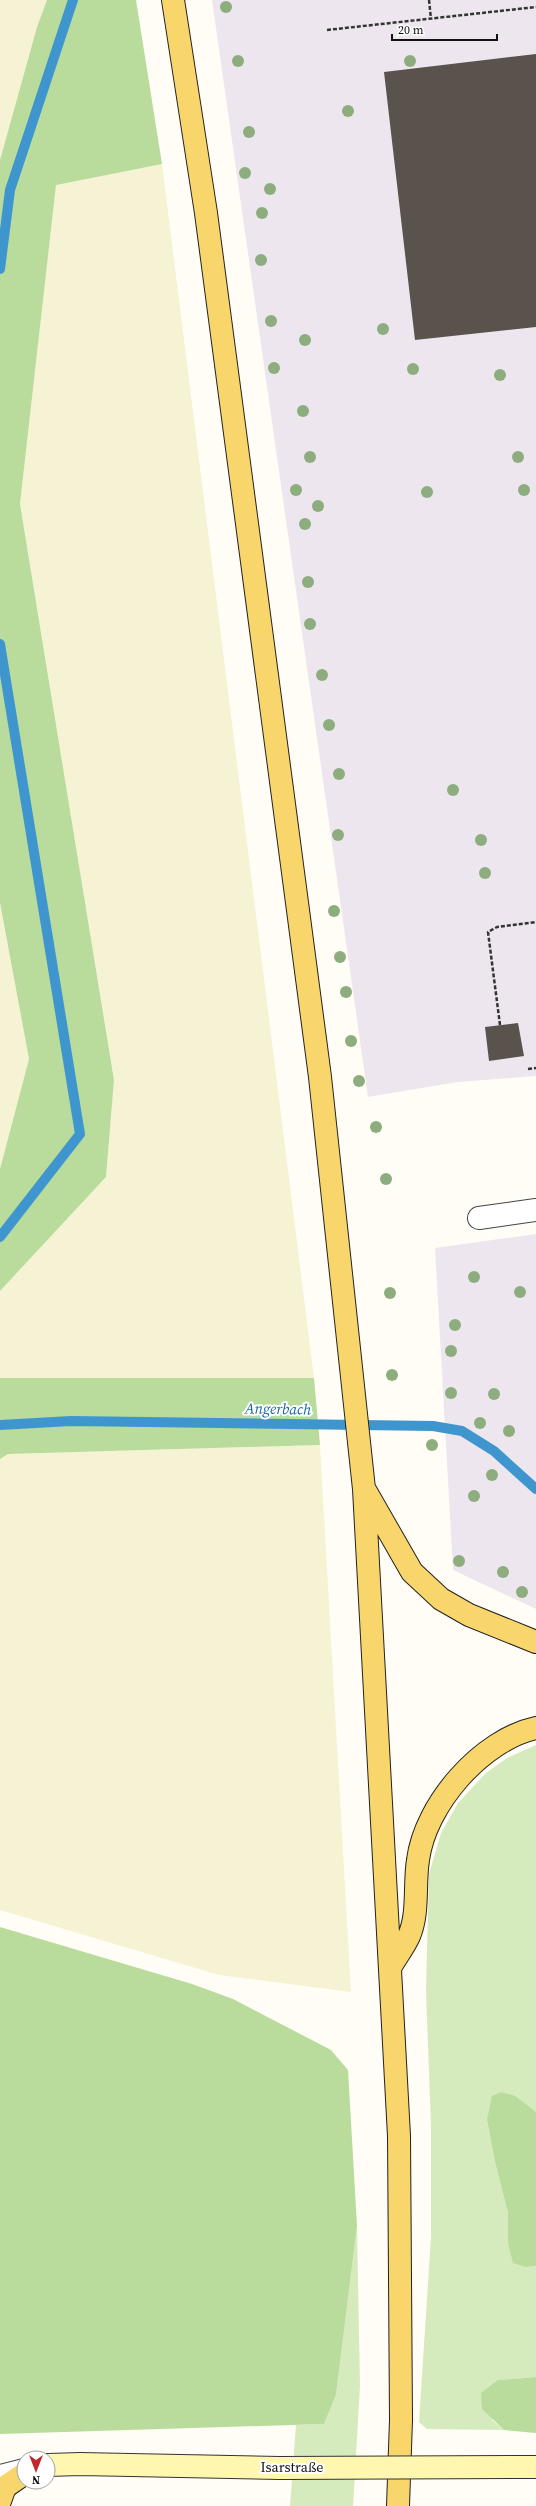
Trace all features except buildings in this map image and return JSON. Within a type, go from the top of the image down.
[{"type":"main road","points":[[173,0],[206,213],[320,1077],[363,1479],[399,2136],[401,2420],[398,2506]]},
{"type":"main road","points":[[363,1479],[412,1572],[441,1599],[469,1614],[536,1642]]},
{"type":"main road","points":[[390,1968],[409,1936],[415,1904],[418,1859],[428,1826],[443,1798],[466,1770],[497,1745],[536,1728]]},
{"type":"main road","name":"Isarstraße","points":[[56,2465],[280,2468],[528,2466]]},
{"type":"main road","points":[[0,2501],[5,2488],[16,2480]]},
{"type":"street","points":[[479,1218],[536,1210]]},
{"type":"lane","points":[[0,2474],[16,2470]]},
{"type":"path","points":[[429,0],[431,19]]},
{"type":"path","points":[[327,30],[536,7]]},
{"type":"path","points":[[500,1025],[488,932],[497,927],[536,922]]},
{"type":"path","points":[[528,1069],[536,1068]]},
{"type":"shaded area","points":[[0,0],[47,0],[37,27],[0,160]]},
{"type":"shaded area","points":[[212,0],[536,0],[536,1076],[458,1082],[368,1097]]},
{"type":"shaded area","points":[[162,164],[314,1378],[0,1378],[0,1291],[106,1177],[114,1080],[20,504],[56,184]]},
{"type":"shaded area","points":[[0,903],[29,1059],[0,1169]]},
{"type":"shaded area","points":[[536,1234],[536,1609],[453,1570],[435,1248]]},
{"type":"shaded area","points":[[320,1445],[351,1992],[219,1975],[0,1910],[0,1459],[8,1454]]},
{"type":"green space","points":[[47,0],[136,0],[162,164],[56,185],[20,504],[114,1080],[106,1177],[0,1291],[0,1169],[29,1059],[0,903],[0,160],[37,27]]},
{"type":"green space","points":[[0,1378],[314,1378],[320,1445],[8,1454],[0,1459]]},
{"type":"green space","points":[[536,1745],[536,2112],[531,2109],[487,2120],[495,2162],[508,2213],[508,2243],[526,2267],[536,2266],[536,2377],[498,2380],[492,2420],[504,2430],[427,2429],[419,2422],[431,2237],[431,2127],[426,1990],[429,1874],[441,1833],[458,1803],[486,1773],[507,1758]]},
{"type":"green space","points":[[0,1927],[192,1984],[233,1999],[331,2050],[348,2070],[357,2226],[336,2395],[324,2424],[0,2434]]},
{"type":"green space","points":[[501,2092],[515,2096],[536,2112],[536,2266],[526,2267],[513,2263],[508,2243],[508,2213],[495,2162],[487,2120],[492,2096]]},
{"type":"green space","points":[[357,2226],[360,2386],[353,2506],[290,2506],[296,2425],[324,2424],[336,2395]]},
{"type":"green space","points":[[536,2377],[536,2433],[504,2430],[482,2409],[481,2393],[498,2380]]},
{"type":"waterway","points":[[0,269],[10,190],[73,0]]},
{"type":"waterway","points":[[0,644],[80,1134],[0,1237]]},
{"type":"waterway","name":"Angerbach","points":[[0,1425],[71,1421],[433,1426],[462,1431],[494,1451],[536,1489]]}]
